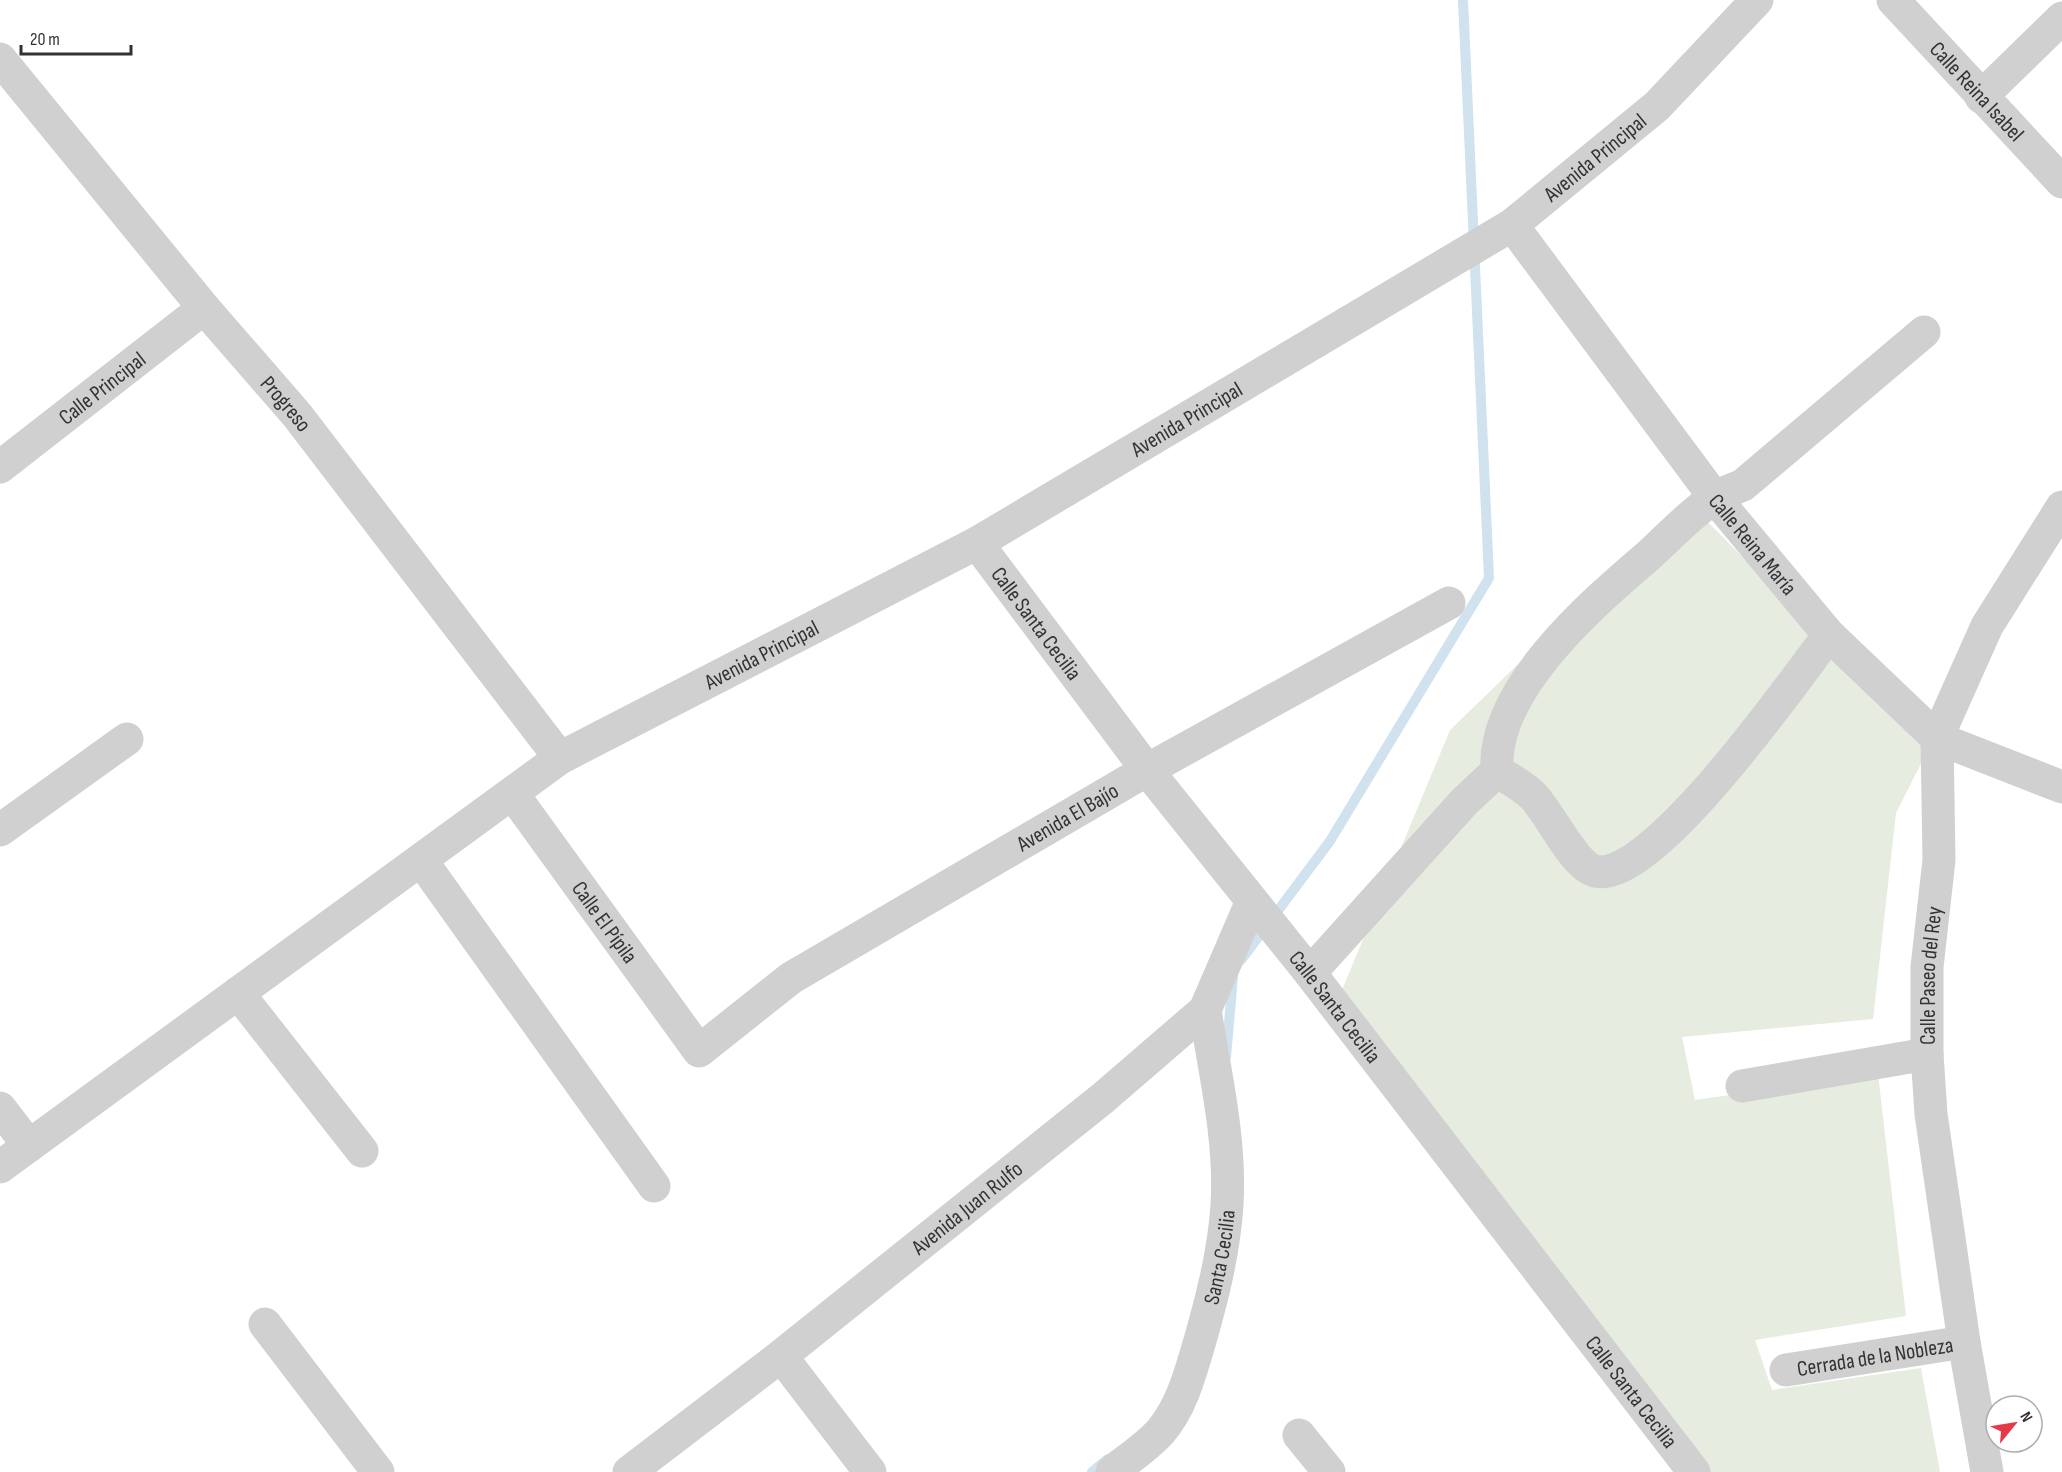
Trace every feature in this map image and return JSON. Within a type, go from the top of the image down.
[{"type":"street","name":"Avenida Principal","points":[[0,1167],[560,759],[977,543],[1512,225],[1657,106],[1757,0]]},
{"type":"street","name":"Calle Reina Isabel","points":[[1893,0],[2062,182]]},
{"type":"street","points":[[1981,97],[2062,18]]},
{"type":"street","name":"Progreso","points":[[0,59],[204,308],[297,415],[560,759]]},
{"type":"street","name":"Calle Reina María","points":[[1512,225],[1714,498],[1829,635],[1937,738],[2062,787]]},
{"type":"street","name":"Calle Principal","points":[[0,467],[204,308]]},
{"type":"street","points":[[1310,974],[1464,802],[1497,771],[1497,741],[1506,718],[1524,688],[1579,616],[1714,498],[1743,485],[1924,332]]},
{"type":"street","name":"Calle Paseo del Rey","points":[[1987,1472],[1964,1342],[1937,1165],[1927,1054],[1928,967],[1939,860],[1937,738],[1987,626],[2062,507]]},
{"type":"street","name":"Calle Santa Cecilia","points":[[977,543],[1147,770],[1310,974],[1694,1472]]},
{"type":"street","name":"Avenida El Bajío","points":[[699,1051],[791,978],[1147,770],[1449,603]]},
{"type":"street","points":[[1497,771],[1533,795],[1584,865],[1599,871],[1617,868],[1651,849],[1702,796],[1829,635]]},
{"type":"street","points":[[0,830],[127,739]]},
{"type":"street","name":"Calle El Pípila","points":[[512,793],[699,1051]]},
{"type":"street","points":[[421,860],[654,1186]]},
{"type":"street","name":"Avenida Juan Rulfo","points":[[629,1472],[782,1356],[1104,1098],[1206,1010],[1252,901]]},
{"type":"street","points":[[238,993],[362,1151]]},
{"type":"street","name":"Santa Cecilia","points":[[1112,1472],[1160,1432],[1176,1411],[1207,1317],[1220,1258],[1227,1204],[1226,1140],[1206,1010]]},
{"type":"street","points":[[1742,1086],[1927,1054]]},
{"type":"street","points":[[0,1108],[28,1146]]},
{"type":"street","points":[[266,1324],[378,1472]]},
{"type":"street","name":"Cerrada de la Nobleza","points":[[1786,1370],[1964,1342]]},
{"type":"street","points":[[782,1356],[870,1472]]},
{"type":"street","points":[[1299,1435],[1329,1472]]},
{"type":"shaded area","points":[[1687,501],[1930,746],[1896,813],[1873,1019],[1682,1037],[1695,1100],[1878,1074],[1906,1316],[1755,1340],[1772,1390],[1921,1368],[1940,1472],[1700,1472],[1342,990],[1450,730]]},
{"type":"waterway","points":[[1241,960],[1330,841],[1489,578],[1463,0]]},
{"type":"waterway","points":[[1226,1057],[1233,977]]},
{"type":"waterway","points":[[1092,1472],[1108,1459]]}]
